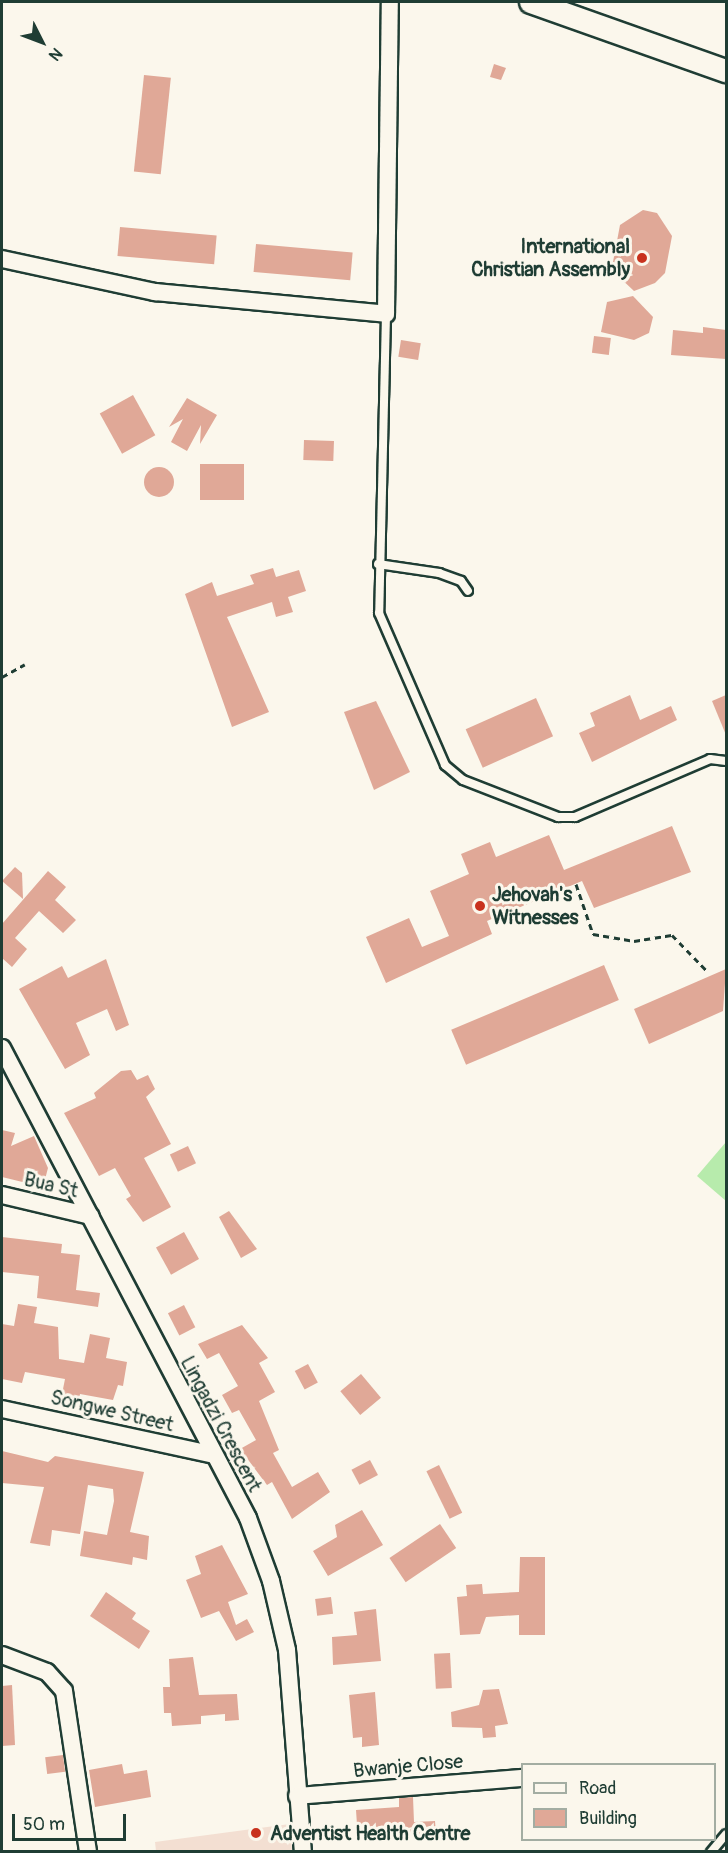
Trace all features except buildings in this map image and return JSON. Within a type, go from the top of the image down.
[{"type":"street","points":[[2,258],[155,292],[386,314],[390,2]]},
{"type":"street","points":[[531,2],[726,71]]},
{"type":"street","name":"Lingadzi Crescent","points":[[2,1048],[248,1518],[280,1606],[303,1851]]},
{"type":"street","name":"Bua St","points":[[2,1195],[91,1216]]},
{"type":"street","name":"Songwe Street","points":[[2,1408],[214,1455]]},
{"type":"street","points":[[2,1655],[47,1672],[64,1691],[88,1851]]},
{"type":"street","name":"Bwanje Close","points":[[297,1796],[521,1778]]},
{"type":"lane","points":[[386,314],[378,564],[379,613],[445,765],[463,780],[558,817],[575,817],[710,759],[726,761]]},
{"type":"lane","points":[[378,564],[439,573],[461,581],[468,591]]},
{"type":"lane","points":[[711,1851],[726,1834]]},
{"type":"path","points":[[2,677],[25,664]]},
{"type":"path","points":[[576,884],[593,934],[633,941],[672,934],[708,972]]},
{"type":"shaded area","name":"Adventist Health Centre","points":[[290,1824],[292,1851],[156,1851],[155,1842]]},
{"type":"green space","points":[[726,1142],[726,1201],[697,1176]]},
{"type":"place","name":"International Christian Assembly","points":[[642,258]]},
{"type":"place","name":"Jehovah's Witnesses","points":[[480,906]]},
{"type":"place","name":"Adventist Health Centre","points":[[256,1833]]}]
